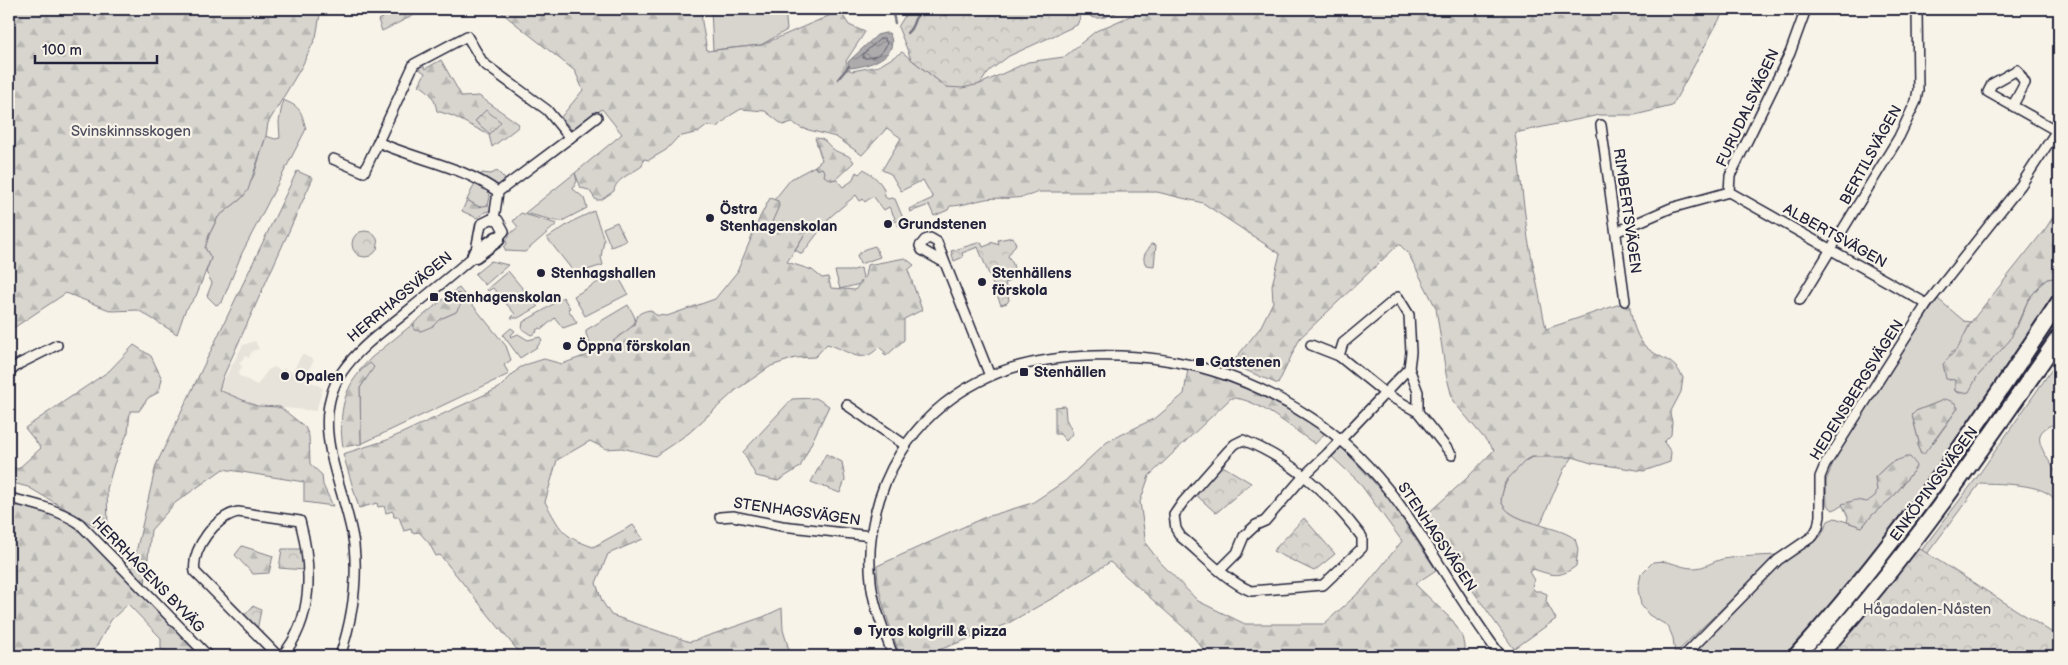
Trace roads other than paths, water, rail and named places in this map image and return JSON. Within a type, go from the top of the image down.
[{"type":"main road","name":"ENKÖPINGSVÄGEN","points":[[1796,656],[1866,575],[1912,516],[1990,408],[2059,302]]},
{"type":"main road","name":"ENKÖPINGSVÄGEN","points":[[1818,656],[1879,586],[1922,531],[2059,337]]},
{"type":"street","name":"FURUDALSVÄGEN","points":[[1730,192],[1730,176],[1790,53],[1806,9]]},
{"type":"street","name":"BERTILSVÄGEN","points":[[1800,300],[1899,137],[1916,101],[1918,90],[1917,9]]},
{"type":"street","points":[[333,159],[364,172],[414,64],[471,34],[483,63],[547,110],[570,138]]},
{"type":"street","points":[[2013,105],[2058,129]]},
{"type":"street","points":[[378,142],[399,152],[417,156],[456,170],[498,192],[597,117]]},
{"type":"street","name":"RIMBERTSVÄGEN","points":[[1601,125],[1625,302]]},
{"type":"street","name":"HEDENSBERGSVÄGEN","points":[[1684,656],[1778,560],[1813,536],[1818,527],[1820,516],[1820,477],[1825,465],[1927,304],[2020,185],[2058,129]]},
{"type":"street","name":"HERRHAGSVÄGEN","points":[[494,219],[498,192]]},
{"type":"street","points":[[1616,232],[1671,208],[1730,192]]},
{"type":"street","name":"ALBERTSVÄGEN","points":[[1730,192],[1927,304]]},
{"type":"street","name":"HERRHAGSVÄGEN","points":[[340,656],[351,615],[355,566],[350,523],[328,442],[328,423],[334,389],[342,372],[366,345],[476,256],[497,239],[504,231],[498,220],[488,220],[481,224],[476,256]]},
{"type":"street","points":[[946,264],[990,376]]},
{"type":"street","points":[[1339,356],[1342,344],[1398,297],[1409,315],[1411,352],[1409,368],[1418,392],[1418,412]]},
{"type":"street","points":[[9,372],[19,364],[57,345]]},
{"type":"street","points":[[1311,345],[1339,356],[1386,394],[1418,412],[1452,455]]},
{"type":"street","name":"STENHAGSVÄGEN","points":[[893,656],[871,581],[871,536],[875,511],[882,490],[892,467],[905,445],[940,406],[990,376],[1026,365],[1078,357],[1102,356],[1152,358],[1211,370],[1236,379],[1310,417],[1341,439],[1396,497],[1478,624],[1501,656]]},
{"type":"street","points":[[1220,570],[1237,553],[1244,536],[1256,525],[1265,521],[1304,476],[1386,394],[1409,368]]},
{"type":"street","points":[[847,405],[905,445]]},
{"type":"street","points":[[1243,440],[1264,448],[1284,460],[1304,476],[1328,495],[1362,537],[1362,548],[1323,585],[1251,591],[1240,587],[1181,537],[1176,529],[1174,516],[1183,502],[1234,444],[1243,440]]},
{"type":"street","name":"HERRHAGENS BYVÄG","points":[[9,498],[42,505],[79,523],[208,656]]},
{"type":"street","points":[[278,656],[195,572],[194,564],[204,539],[210,530],[232,513],[238,512],[300,521],[306,543],[306,604],[298,634],[292,646],[282,656]]},
{"type":"street","name":"STENHAGSVÄGEN","points":[[720,517],[733,516],[782,526],[871,536]]},
{"type":"water","points":[[889,33],[892,41],[891,48],[887,54],[873,63],[849,68],[848,62],[877,35]]},
{"type":"waterway","points":[[892,9],[895,23]]},
{"type":"waterway","points":[[907,33],[921,13],[929,12],[946,15],[956,9]]},
{"type":"waterway","points":[[838,79],[849,66]]},
{"type":"place","name":"Östra Stenhagenskolan","points":[[710,218]]},
{"type":"place","name":"Grundstenen","points":[[888,224]]},
{"type":"place","name":"Stenhagshallen","points":[[541,273]]},
{"type":"place","name":"Stenhällens förskola","points":[[982,282]]},
{"type":"place","name":"Stenhagenskolan","points":[[434,297]]},
{"type":"place","name":"Öppna förskolan","points":[[567,346]]},
{"type":"place","name":"Gatstenen","points":[[1200,362]]},
{"type":"place","name":"Stenhällen","points":[[1024,372]]},
{"type":"place","name":"Opalen","points":[[285,376]]},
{"type":"place","name":"Tyros kolgrill & pizza","points":[[858,631]]},
{"type":"park label","name":"Svinskinnsskogen","points":[[131,131]]},
{"type":"park label","name":"Hågadalen-Nåsten","points":[[1927,609]]}]
